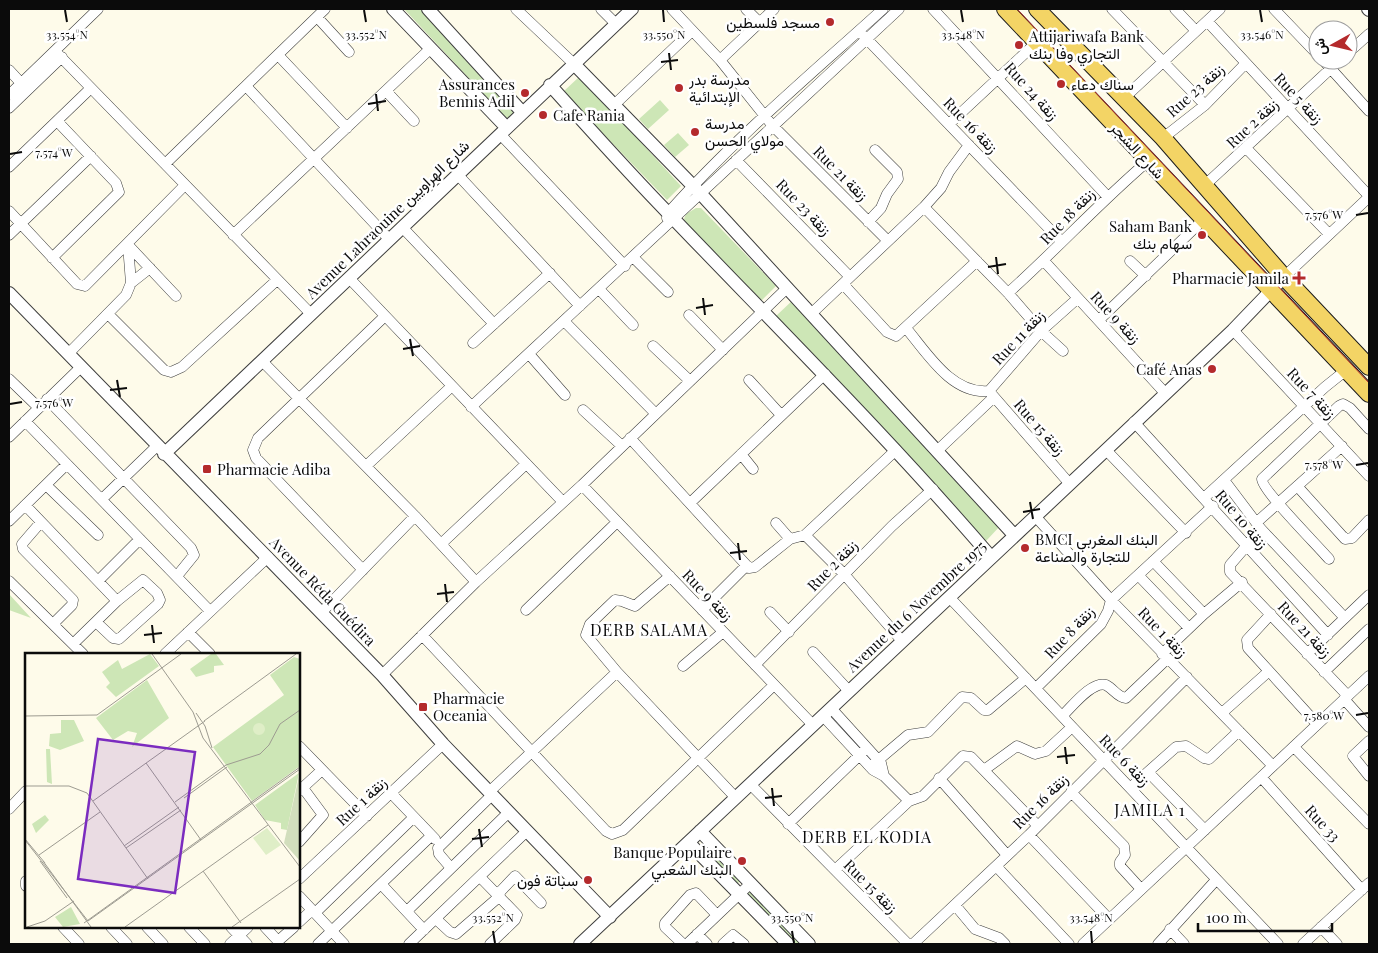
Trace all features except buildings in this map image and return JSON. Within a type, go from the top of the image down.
[{"type":"main road","name":"شارع الشجر","points":[[1005,9],[1369,394]]},
{"type":"main road","name":"شارع الشجر","points":[[1036,9],[1163,138],[1284,278],[1369,368]]},
{"type":"street","points":[[9,108],[98,9]]},
{"type":"street","points":[[393,9],[625,266]]},
{"type":"street","points":[[428,9],[522,112]]},
{"type":"street","points":[[516,9],[573,63],[696,190],[786,289],[938,450],[1014,535]]},
{"type":"street","points":[[600,9],[615,23]]},
{"type":"street","name":"Avenue Lahraouine شارع الهراويين","points":[[160,450],[262,361],[615,23],[632,9]]},
{"type":"street","name":"Rue 21 زنقة","points":[[672,9],[720,60],[772,125],[888,241]]},
{"type":"street","points":[[746,9],[758,21]]},
{"type":"street","points":[[720,60],[758,21],[774,9]]},
{"type":"street","points":[[471,407],[625,266],[765,115],[883,9]]},
{"type":"street","points":[[696,190],[736,160],[899,9]]},
{"type":"street","name":"Rue 24 زنقة","points":[[933,9],[1000,78],[1107,196]]},
{"type":"street","points":[[1112,9],[1205,105]]},
{"type":"street","points":[[1175,9],[1196,31]]},
{"type":"street","points":[[1123,99],[1220,9]]},
{"type":"street","points":[[1274,9],[1308,45]]},
{"type":"street","points":[[165,164],[320,12],[349,52]]},
{"type":"street","name":"Rue 5 زنقة","points":[[1206,21],[1369,197]]},
{"type":"street","points":[[614,105],[692,31]]},
{"type":"street","name":"Rue 16 زنقة","points":[[858,31],[1061,242]]},
{"type":"street","points":[[1358,44],[1369,34]]},
{"type":"street","points":[[949,124],[1037,42]]},
{"type":"street","points":[[233,234],[430,49]]},
{"type":"street","points":[[9,95],[21,83],[58,54]]},
{"type":"street","points":[[58,54],[311,314]]},
{"type":"street","points":[[278,55],[347,128]]},
{"type":"street","name":"Rue 23 زنقة","points":[[1163,138],[1205,105],[1246,63]]},
{"type":"street","points":[[9,70],[21,83]]},
{"type":"street","name":"Rue 2 زنقة","points":[[1204,186],[1247,149],[1329,70]]},
{"type":"street","points":[[1333,70],[1369,111]]},
{"type":"street","points":[[550,85],[669,219],[764,311],[825,374],[933,489],[991,556]]},
{"type":"street","points":[[246,86],[389,239]]},
{"type":"street","points":[[9,167],[92,88]]},
{"type":"street","points":[[386,91],[414,121]]},
{"type":"street","points":[[52,258],[117,195],[116,183],[57,121]]},
{"type":"street","points":[[811,314],[924,207],[941,188],[949,172],[969,145]]},
{"type":"street","points":[[1247,149],[1329,234]]},
{"type":"street","points":[[868,222],[881,208],[898,179],[897,172],[875,150]]},
{"type":"street","points":[[9,235],[90,156]]},
{"type":"street","name":"Rue 23 زنقة","points":[[736,160],[847,280]]},
{"type":"street","name":"Rue 18 زنقة","points":[[1008,293],[1044,261],[1107,196],[1148,161]]},
{"type":"street","points":[[457,174],[580,306]]},
{"type":"street","points":[[9,211],[77,284],[85,286],[128,245],[185,185]]},
{"type":"street","points":[[1284,278],[1369,197]]},
{"type":"street","points":[[924,207],[1008,293],[1041,332],[1063,351]]},
{"type":"street","points":[[1100,320],[1204,219]]},
{"type":"street","points":[[402,227],[494,324]]},
{"type":"street","points":[[128,245],[176,296]]},
{"type":"street","points":[[68,354],[109,315],[126,295],[131,283],[128,245]]},
{"type":"street","points":[[633,258],[668,292]]},
{"type":"street","points":[[902,332],[977,261]]},
{"type":"street","name":"Rue 9 زنقة","points":[[1044,261],[1165,393]]},
{"type":"street","points":[[1130,261],[1146,276]]},
{"type":"street","points":[[131,283],[150,268]]},
{"type":"street","points":[[473,343],[550,273]]},
{"type":"street","points":[[349,278],[563,502]]},
{"type":"street","name":"Avenue du 6 Novembre 1975","points":[[580,944],[1068,483],[1106,450],[1233,330],[1284,278]]},
{"type":"street","points":[[109,315],[164,370],[171,372],[182,366],[277,280]]},
{"type":"street","name":"Rue 15 زنقة","points":[[847,280],[887,332],[902,332],[942,370],[968,390],[987,393],[1068,483]]},
{"type":"street","points":[[599,289],[633,325]]},
{"type":"street","points":[[382,675],[476,582],[582,485],[689,380],[786,289]]},
{"type":"street","name":"Rue 11 زنقة","points":[[938,450],[1041,332],[1078,298]]},
{"type":"street","name":"Avenue Réda Guédira","points":[[11,299],[81,367],[160,450],[268,557],[382,675],[443,744],[610,917]]},
{"type":"street","points":[[689,315],[723,350]]},
{"type":"street","points":[[363,570],[256,458],[253,450],[258,438],[385,316]]},
{"type":"street","points":[[564,321],[655,413]]},
{"type":"street","name":"Rue 7 زنقة","points":[[1233,330],[1369,476]]},
{"type":"street","points":[[653,346],[689,380]]},
{"type":"street","points":[[529,354],[565,395]]},
{"type":"street","points":[[262,361],[415,516],[476,582]]},
{"type":"street","points":[[9,437],[81,367]]},
{"type":"street","points":[[1205,498],[1304,406],[1335,379],[1349,372]]},
{"type":"street","points":[[690,503],[825,374]]},
{"type":"street","points":[[9,379],[39,408]]},
{"type":"street","points":[[749,380],[781,415]]},
{"type":"street","points":[[366,466],[452,386]]},
{"type":"street","points":[[47,400],[193,551],[192,559],[177,576]]},
{"type":"street","points":[[1329,559],[1278,504],[1263,485],[1262,479],[1339,406],[1346,405],[1369,429]]},
{"type":"street","points":[[583,410],[622,446]]},
{"type":"street","points":[[25,421],[210,610]]},
{"type":"street","name":"Rue 10 زنقة","points":[[1134,422],[1213,506],[1246,545],[1328,634]]},
{"type":"street","points":[[630,438],[746,566],[755,567],[790,539],[805,535],[896,450]]},
{"type":"street","points":[[1246,545],[1259,525],[1278,504],[1342,446]]},
{"type":"street","points":[[102,500],[123,479],[160,450]]},
{"type":"street","points":[[1106,450],[1186,533]]},
{"type":"street","points":[[741,454],[753,469]]},
{"type":"street","points":[[9,521],[67,464]]},
{"type":"street","points":[[441,544],[526,464]]},
{"type":"street","points":[[1224,480],[1259,525],[1344,617]]},
{"type":"street","points":[[46,485],[98,535]]},
{"type":"street","name":"Rue 9 زنقة","points":[[582,485],[813,725]]},
{"type":"street","points":[[1298,487],[1348,540],[1369,520]]},
{"type":"street","name":"Rue 2 زنقة","points":[[755,665],[844,574],[933,489]]},
{"type":"street","points":[[25,505],[117,601]]},
{"type":"street","name":"Rue 8 زنقة","points":[[1036,688],[1101,624],[1111,600],[1186,533],[1213,506]]},
{"type":"street","points":[[321,613],[415,516]]},
{"type":"street","name":"Rue 1 زنقة","points":[[1035,516],[1111,600],[1273,766]]},
{"type":"street","points":[[42,522],[24,539],[23,549],[73,600],[72,605],[53,624]]},
{"type":"street","points":[[526,610],[617,522]]},
{"type":"street","points":[[776,522],[790,539]]},
{"type":"street","points":[[805,535],[844,574],[902,641]]},
{"type":"street","points":[[98,581],[140,539]]},
{"type":"street","name":"Rue 21 زنقة","points":[[1246,545],[1229,568],[1324,672],[1369,727]]},
{"type":"street","points":[[166,653],[268,557]]},
{"type":"street","points":[[1153,561],[1204,614]]},
{"type":"street","points":[[702,610],[746,566]]},
{"type":"street","points":[[1138,575],[1188,628]]},
{"type":"street","points":[[670,576],[635,606],[615,600],[587,629],[588,640],[736,798]]},
{"type":"street","points":[[73,644],[117,601],[143,580],[157,593],[160,600],[119,639],[113,638],[96,622]]},
{"type":"street","points":[[9,581],[83,653]]},
{"type":"street","points":[[1062,716],[1094,686],[1106,685],[1126,698],[1188,628],[1242,582]]},
{"type":"street","points":[[1307,654],[1369,595]]},
{"type":"street","name":"Rue 6 زنقة","points":[[949,597],[1278,944]]},
{"type":"street","points":[[770,612],[789,632]]},
{"type":"street","points":[[1271,614],[1247,640],[1248,648],[1317,724]]},
{"type":"street","points":[[1324,672],[1369,629]]},
{"type":"street","points":[[188,632],[209,653]]},
{"type":"street","points":[[683,666],[724,632]]},
{"type":"street","points":[[422,635],[606,831],[612,834],[623,830],[774,685]]},
{"type":"street","points":[[813,652],[849,691]]},
{"type":"street","points":[[451,868],[437,852],[440,845],[532,751],[617,672]]},
{"type":"street","points":[[1222,713],[1268,672]]},
{"type":"street","name":"Rue 16 زنقة","points":[[912,944],[1029,835],[1187,677]]},
{"type":"street","points":[[874,763],[908,735],[928,732],[962,697],[972,698],[984,710],[988,710],[1026,678]]},
{"type":"street","points":[[1083,944],[1317,724],[1368,679]]},
{"type":"street","points":[[827,712],[909,801]]},
{"type":"street","points":[[984,770],[1017,746],[1035,754],[1040,753],[1072,727]]},
{"type":"street","points":[[1130,787],[1182,745],[1209,759],[1239,731]]},
{"type":"street","points":[[1369,741],[1353,756],[1369,776]]},
{"type":"street","name":"Rue 1 زنقة","points":[[300,878],[443,744]]},
{"type":"street","points":[[300,747],[367,816]]},
{"type":"street","points":[[1294,747],[1369,824]]},
{"type":"street","points":[[788,824],[863,752]]},
{"type":"street","points":[[835,870],[909,801],[924,796],[939,778],[962,756],[971,757],[1038,826]]},
{"type":"street","points":[[300,841],[323,815],[301,790],[322,770]]},
{"type":"street","points":[[1148,772],[1205,830]]},
{"type":"street","name":"Rue 33","points":[[1261,777],[1366,886]]},
{"type":"street","points":[[939,778],[1007,855]]},
{"type":"street","name":"Rue 15 زنقة","points":[[750,784],[908,944]]},
{"type":"street","points":[[1071,792],[1124,846],[1125,855],[1120,862],[1120,866],[1141,889]]},
{"type":"street","points":[[391,793],[440,845]]},
{"type":"street","points":[[9,808],[25,795]]},
{"type":"street","points":[[407,911],[509,812]]},
{"type":"street","points":[[300,921],[414,817]]},
{"type":"street","points":[[415,942],[424,930],[527,831]]},
{"type":"street","points":[[700,831],[810,944]]},
{"type":"street","points":[[1029,835],[1109,919]]},
{"type":"street","points":[[318,944],[431,836]]},
{"type":"street","points":[[689,843],[788,944]]},
{"type":"street","points":[[996,866],[1070,944]]},
{"type":"street","points":[[436,919],[450,932],[456,934],[499,895],[515,876],[541,903]]},
{"type":"street","points":[[480,877],[516,911],[517,915],[515,920],[490,944]]},
{"type":"street","points":[[1158,944],[1216,880]]},
{"type":"street","points":[[381,884],[424,930]]},
{"type":"street","points":[[717,915],[695,893],[669,915],[664,923],[665,927],[685,944],[697,934],[750,884]]},
{"type":"street","points":[[1303,944],[1366,886]]},
{"type":"street","points":[[300,897],[344,944]]},
{"type":"street","points":[[955,905],[975,929],[999,938],[1005,944]]},
{"type":"street","points":[[1321,927],[1337,944]]},
{"type":"street","points":[[64,928],[79,944]]},
{"type":"street","points":[[112,928],[127,944]]},
{"type":"street","points":[[147,928],[163,944]]},
{"type":"street","points":[[190,928],[205,944]]},
{"type":"street","points":[[232,928],[247,944]]},
{"type":"street","points":[[230,944],[247,928]]},
{"type":"street","points":[[266,928],[278,941],[293,928]]},
{"type":"street","points":[[1170,929],[1184,944]]},
{"type":"street","points":[[697,934],[707,944]]},
{"type":"street","points":[[723,944],[733,935],[744,944]]},
{"type":"green space","points":[[404,9],[421,9],[517,111],[508,120]]},
{"type":"green space","points":[[580,76],[681,186],[667,200],[563,92]]},
{"type":"green space","points":[[660,100],[669,110],[648,129],[639,119]]},
{"type":"green space","points":[[678,133],[689,145],[675,157],[664,145]]},
{"type":"green space","points":[[696,208],[701,208],[776,286],[759,303],[685,224],[686,214]]},
{"type":"green space","points":[[794,299],[1001,525],[986,541],[776,316]]},
{"type":"green space","points":[[9,594],[31,618],[9,610]]},
{"type":"green space","points":[[704,842],[741,880],[737,884],[699,848]]},
{"type":"green space","points":[[750,890],[803,944],[792,944],[746,896],[747,891]]},
{"type":"tram line","points":[[1017,9],[1369,383]]},
{"type":"place","name":"مسجد فلسطين","points":[[830,22]]},
{"type":"place","name":"Attijariwafa Bank التجاري وفا بنك","points":[[1019,45]]},
{"type":"place","name":"سناك دعاء","points":[[1061,84]]},
{"type":"place","name":"مدرسة بدر الإبتدائية","points":[[679,88]]},
{"type":"place","name":"Assurances Bennis Adil","points":[[525,93]]},
{"type":"place","name":"Cafe Rania","points":[[543,115]]},
{"type":"place","name":"مدرسة مولاي الحسن","points":[[695,132]]},
{"type":"place","name":"Saham Bank سهام بنك","points":[[1202,235]]},
{"type":"place","name":"Pharmacie Jamila","points":[[1299,278]]},
{"type":"place","name":"Café Anas","points":[[1212,369]]},
{"type":"place","name":"Pharmacie Adiba","points":[[207,469]]},
{"type":"place","name":"BMCI البنك المغربي للتجارة والصناعة","points":[[1025,548]]},
{"type":"place","name":"Pharmacie Oceania","points":[[423,707]]},
{"type":"place","name":"Banque Populaire البنك الشعبي","points":[[742,861]]},
{"type":"place","name":"سباتة فون","points":[[588,880]]},
{"type":"district","name":"DERB SALAMA","points":[[649,629]]},
{"type":"district","name":"JAMILA 1","points":[[1150,809]]},
{"type":"district","name":"DERB EL KODIA","points":[[867,836]]}]
